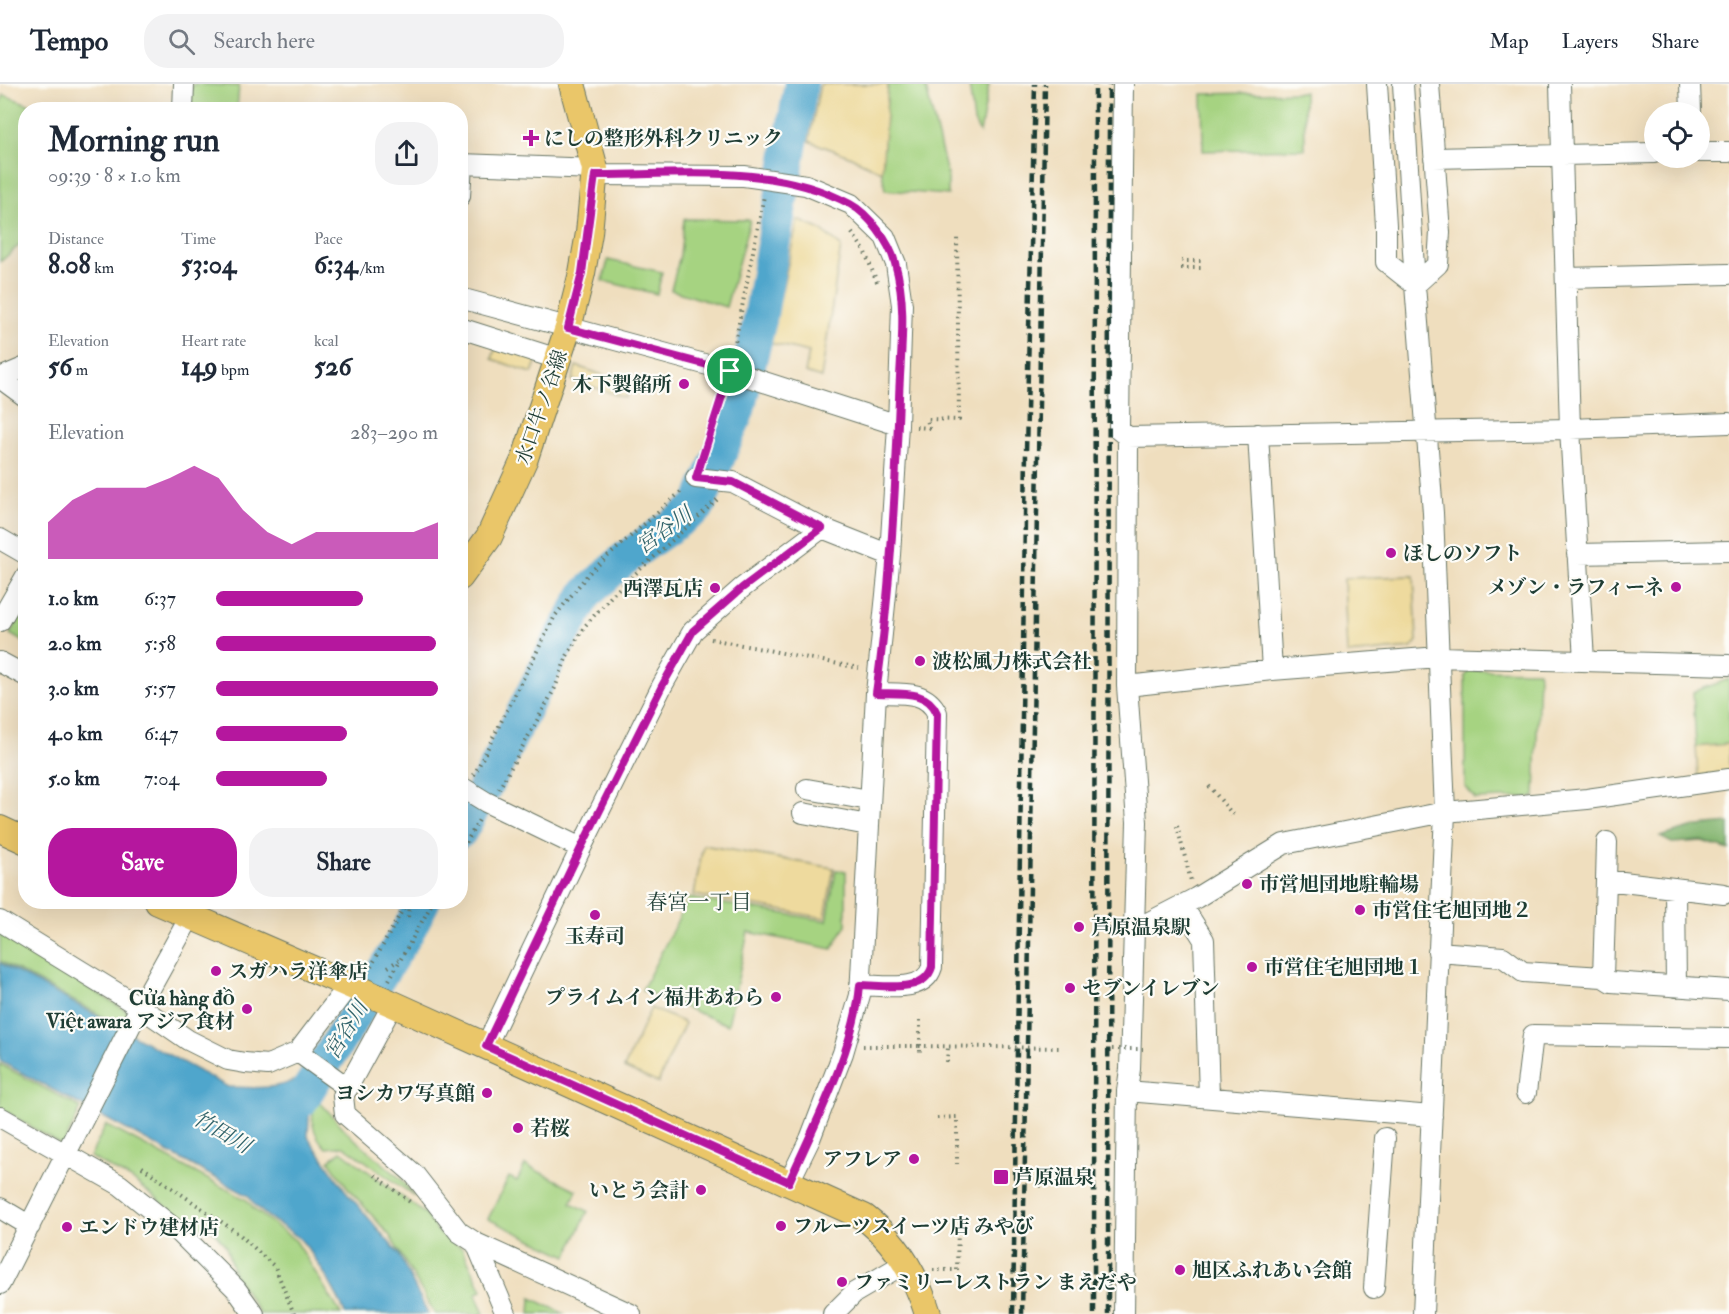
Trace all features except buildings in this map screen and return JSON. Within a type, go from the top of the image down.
[{"type":"main road","name":"水口牛ノ谷線","points":[[468,566],[489,537],[525,458],[568,328],[582,273],[595,172],[572,84]]},
{"type":"main road","points":[[0,829],[18,837]]},
{"type":"main road","points":[[198,909],[387,995],[486,1046],[864,1217],[918,1266],[928,1314]]},
{"type":"street","points":[[183,102],[184,84]]},
{"type":"street","points":[[1123,84],[1118,422],[1119,430],[1128,437],[1570,429],[1729,423]]},
{"type":"street","points":[[1377,84],[1386,225],[1386,262],[1414,285]]},
{"type":"street","points":[[1403,84],[1414,285],[1433,513],[1445,812],[1423,1314]]},
{"type":"street","points":[[1414,285],[1438,264],[1440,232],[1429,84]]},
{"type":"street","points":[[1560,84],[1570,429],[1584,660]]},
{"type":"street","points":[[1690,84],[1691,102]]},
{"type":"street","points":[[1710,152],[1729,152]]},
{"type":"street","points":[[1434,158],[1644,153]]},
{"type":"street","points":[[468,164],[595,172],[744,176],[806,185],[852,204],[885,237],[896,264],[902,305],[898,425],[890,555],[876,693],[860,985],[856,1011],[843,1053],[810,1139],[789,1182]]},
{"type":"street","points":[[1566,278],[1729,274]]},
{"type":"street","points":[[468,300],[730,371],[898,425]]},
{"type":"street","points":[[468,330],[558,358]]},
{"type":"street","points":[[0,378],[18,370]]},
{"type":"street","points":[[0,378],[18,391]]},
{"type":"street","points":[[1258,434],[1272,670]]},
{"type":"street","points":[[1124,1314],[1127,1091],[1130,1069],[1137,822],[1127,686],[1128,437]]},
{"type":"street","points":[[699,478],[730,487],[890,555]]},
{"type":"street","points":[[486,1046],[581,848],[662,686],[690,636],[742,588],[822,528]]},
{"type":"street","points":[[0,539],[18,549]]},
{"type":"street","points":[[1577,554],[1729,551]]},
{"type":"street","points":[[0,621],[18,590]]},
{"type":"street","points":[[1127,686],[1272,670],[1439,657],[1729,665]]},
{"type":"street","points":[[0,662],[18,672]]},
{"type":"street","points":[[860,985],[917,985],[927,978],[932,967],[937,713],[928,699],[919,695],[876,693]]},
{"type":"street","points":[[1134,930],[1189,902],[1284,844],[1445,812],[1587,799],[1729,779]]},
{"type":"street","points":[[807,789],[869,800]]},
{"type":"street","points":[[468,791],[581,848]]},
{"type":"street","points":[[802,813],[868,825]]},
{"type":"street","points":[[1603,977],[1607,842]]},
{"type":"street","points":[[1606,880],[1724,894]]},
{"type":"street","points":[[1675,888],[1676,987]]},
{"type":"street","points":[[1189,902],[1204,940],[1209,1096]]},
{"type":"street","points":[[0,1284],[140,1007],[195,909]]},
{"type":"street","points":[[0,921],[140,1007],[188,1040],[228,1060],[268,1065],[298,1052],[357,982]]},
{"type":"street","points":[[1438,952],[1503,957],[1523,972],[1603,977],[1611,982],[1729,990]]},
{"type":"street","points":[[387,995],[343,1096],[345,1114],[414,1173],[459,1232],[476,1243],[631,1314]]},
{"type":"street","points":[[1526,1093],[1533,1035],[1729,1038]]},
{"type":"street","points":[[298,1052],[348,1088]]},
{"type":"street","points":[[1127,1091],[1432,1116]]},
{"type":"street","points":[[0,1117],[68,1152],[120,1185],[180,1233],[236,1288],[254,1314]]},
{"type":"street","points":[[1374,1288],[1385,1138]]},
{"type":"street","points":[[0,1208],[30,1226]]},
{"type":"street","points":[[476,1243],[506,1314]]},
{"type":"street","points":[[833,1314],[854,1293],[918,1266]]},
{"type":"path","points":[[753,194],[773,196]]},
{"type":"path","points":[[468,779],[555,616],[589,573],[699,478],[730,371],[764,195]]},
{"type":"path","points":[[848,229],[864,249],[878,287]]},
{"type":"path","points":[[898,425],[929,428],[927,419],[959,420],[957,235]]},
{"type":"path","points":[[1181,261],[1203,261]]},
{"type":"path","points":[[1181,268],[1203,268]]},
{"type":"path","points":[[494,798],[555,688],[567,656],[584,627],[614,593],[730,487]]},
{"type":"path","points":[[690,636],[863,669]]},
{"type":"path","points":[[1209,786],[1234,816]]},
{"type":"path","points":[[468,839],[484,811]]},
{"type":"path","points":[[1177,826],[1189,902]]},
{"type":"path","points":[[357,982],[404,909]]},
{"type":"path","points":[[408,909],[408,916]]},
{"type":"path","points":[[387,995],[400,960],[429,909]]},
{"type":"path","points":[[388,967],[400,960]]},
{"type":"path","points":[[920,1020],[920,1056]]},
{"type":"path","points":[[862,1046],[1060,1048]]},
{"type":"path","points":[[947,1062],[948,1047]]},
{"type":"path","points":[[1112,1049],[1143,1049]]},
{"type":"path","points":[[937,1118],[957,1117],[957,1164]]},
{"type":"path","points":[[142,1167],[240,1234],[275,1267],[294,1314]]},
{"type":"path","points":[[1039,1186],[1070,1186]]},
{"type":"path","points":[[918,1266],[957,1270],[958,1226]]},
{"type":"green space","points":[[193,84],[239,86],[238,102],[187,102]]},
{"type":"green space","points":[[888,84],[925,84],[948,178],[948,195],[885,190],[882,172]]},
{"type":"green space","points":[[969,84],[989,84],[980,133],[974,122]]},
{"type":"green space","points":[[1304,92],[1305,149],[1203,151],[1202,94]]},
{"type":"green space","points":[[4,95],[22,102],[18,102],[18,246],[0,262],[0,104]]},
{"type":"green space","points":[[684,219],[750,220],[726,307],[671,290],[680,255]]},
{"type":"green space","points":[[608,260],[662,272],[657,294],[603,281]]},
{"type":"green space","points":[[18,620],[18,639],[10,634]]},
{"type":"green space","points":[[1469,670],[1539,671],[1535,797],[1475,799],[1465,786],[1465,676]]},
{"type":"green space","points":[[1729,679],[1729,744],[1696,747],[1693,692]]},
{"type":"green space","points":[[1729,823],[1729,850],[1702,841],[1672,843],[1660,837],[1698,826]]},
{"type":"green space","points":[[836,870],[846,871],[846,925],[832,949],[748,932],[728,1025],[642,990],[689,898],[827,921]]},
{"type":"green space","points":[[0,933],[130,1013],[122,1027],[0,961]]},
{"type":"green space","points":[[0,1064],[81,1108],[63,1146],[0,1108]]},
{"type":"green space","points":[[316,1098],[350,1135],[402,1180],[414,1196],[344,1146],[326,1148],[317,1137],[313,1124]]},
{"type":"green space","points":[[106,1125],[247,1200],[255,1210],[296,1241],[341,1314],[260,1314],[234,1274],[226,1246],[213,1230],[190,1225],[131,1179],[90,1157]]},
{"type":"green space","points":[[341,1151],[425,1214],[439,1233],[462,1248],[482,1290],[476,1294],[484,1314],[435,1314],[390,1236],[348,1188],[329,1161]]},
{"type":"green space","points":[[525,1165],[577,1190],[571,1203],[588,1211],[567,1256],[488,1219],[509,1177],[517,1181]]},
{"type":"green space","points":[[531,1298],[565,1314],[530,1314]]},
{"type":"sand","points":[[820,84],[888,84],[882,172],[849,156],[809,141]]},
{"type":"sand","points":[[798,220],[819,229],[841,246],[821,378],[805,373],[809,352],[770,343]]},
{"type":"sand","points":[[497,343],[538,357],[532,373],[492,359]]},
{"type":"sand","points":[[576,366],[630,384],[626,398],[572,380]]},
{"type":"sand","points":[[1414,576],[1417,641],[1411,648],[1347,654],[1344,578]]},
{"type":"sand","points":[[1729,744],[1729,771],[1698,777],[1696,747]]},
{"type":"sand","points":[[703,845],[834,868],[825,918],[694,895]]},
{"type":"sand","points":[[651,1008],[685,1023],[658,1083],[624,1068]]},
{"type":"water","name":"竹田川","points":[[0,963],[228,1087],[271,1087],[291,1082],[311,1071],[322,1079],[310,1098],[308,1137],[345,1190],[398,1253],[428,1314],[345,1314],[331,1285],[304,1244],[259,1209],[249,1196],[0,1061]]},
{"type":"waterway","name":"宮谷川","points":[[468,818],[496,767],[552,654],[586,594],[623,560],[698,507],[738,410],[760,320],[801,84]]},
{"type":"waterway","name":"宮谷川","points":[[301,1101],[407,933],[419,909]]},
{"type":"railway","points":[[1013,1314],[1026,452],[1035,84]]},
{"type":"railway","points":[[1022,1314],[1045,84]]},
{"type":"railway","points":[[1094,1314],[1095,84]]},
{"type":"railway","points":[[1108,1314],[1109,84]]},
{"type":"place","name":"にしの整形外科クリニック","points":[[531,138]]},
{"type":"place","name":"木下製餡所","points":[[684,384]]},
{"type":"place","name":"ほしのソフト","points":[[1391,553]]},
{"type":"place","name":"メゾン・ラフィーネ","points":[[1676,587]]},
{"type":"place","name":"西澤瓦店","points":[[715,588]]},
{"type":"place","name":"波松風力株式会社","points":[[920,661]]},
{"type":"place","name":"市営旭団地駐輪場","points":[[1247,884]]},
{"type":"place","name":"市営住宅旭団地２","points":[[1360,910]]},
{"type":"place","name":"玉寿司","points":[[595,915]]},
{"type":"place","name":"芦原温泉駅","points":[[1079,927]]},
{"type":"place","name":"市営住宅旭団地１","points":[[1252,967]]},
{"type":"place","name":"スガハラ洋傘店","points":[[216,971]]},
{"type":"place","name":"セブンイレブン","points":[[1070,988]]},
{"type":"place","name":"プライムイン福井あわら","points":[[776,997]]},
{"type":"place","name":"Cửa hàng đồ Việt awara アジア食材","points":[[247,1009]]},
{"type":"place","name":"ヨシカワ写真館","points":[[487,1093]]},
{"type":"place","name":"若桜","points":[[518,1128]]},
{"type":"place","name":"アフレア","points":[[914,1159]]},
{"type":"place","name":"芦原温泉","points":[[1001,1177]]},
{"type":"place","name":"いとう会計","points":[[701,1190]]},
{"type":"place","name":"フルーツスイーツ店 みやび","points":[[781,1226]]},
{"type":"place","name":"エンドウ建材店","points":[[67,1227]]},
{"type":"place","name":"旭区ふれあい会館","points":[[1180,1270]]},
{"type":"place","name":"ファミリーレストラン まえだや","points":[[842,1282]]},
{"type":"district","name":"春宮一丁目","points":[[699,902]]},
{"type":"route","points":[[595,175],[744,176],[806,185],[852,204],[885,237],[896,264],[902,305],[898,425],[883,646],[876,693],[919,695],[928,699],[937,713],[932,967],[927,978],[917,985],[860,985],[856,1011],[843,1053],[810,1139],[789,1182],[486,1046],[581,848],[662,686],[693,631],[742,588],[822,528],[733,482],[696,478],[730,371],[568,328],[582,273],[595,175]]}]
